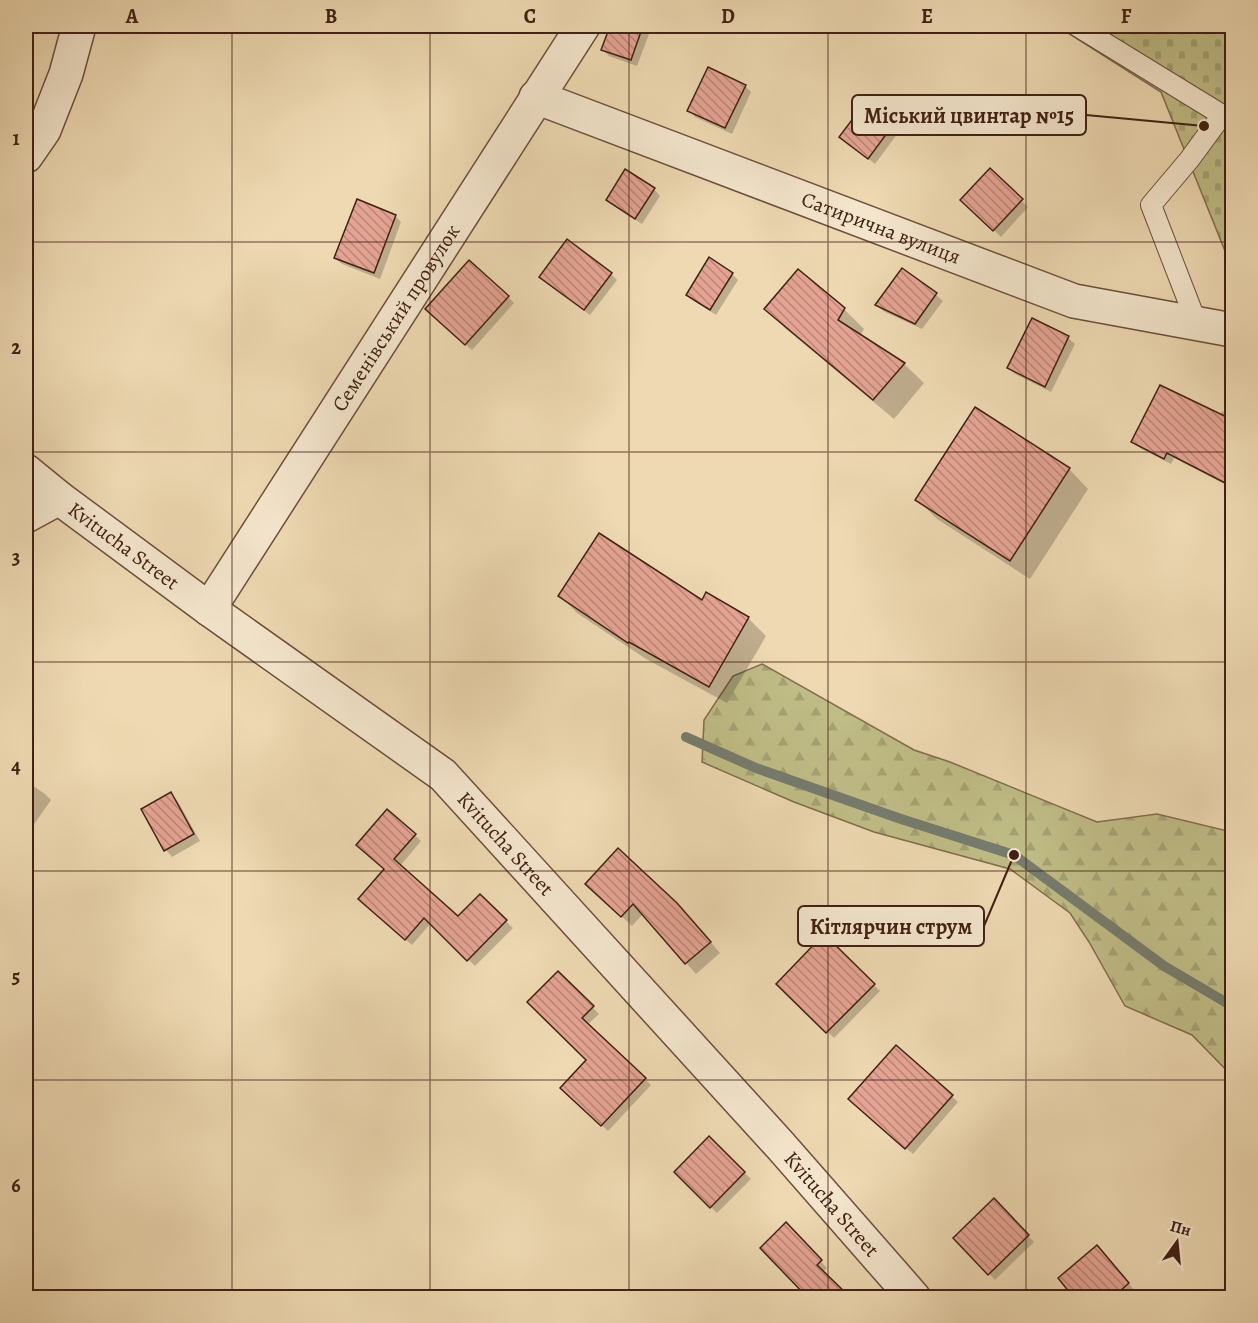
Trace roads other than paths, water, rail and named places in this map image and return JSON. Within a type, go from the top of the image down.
[{"type":"street","points":[[26,156],[44,130],[66,74],[79,26]]},
{"type":"street","name":"Семенівський провулок","points":[[208,609],[583,26]]},
{"type":"street","name":"Сатирична вулиця","points":[[536,97],[1074,301],[1233,330]]},
{"type":"street","name":"Kvitucha Street","points":[[26,471],[208,609],[443,776],[780,1145],[914,1298]]},
{"type":"street","points":[[26,516],[59,498]]},
{"type":"lane","points":[[1077,26],[1227,118],[1151,205],[1197,324]]},
{"type":"waterway","points":[[686,737],[756,768],[898,818],[1014,855],[1164,966],[1232,1006]]},
{"type":"place","name":"Міський цвинтар №15","points":[[1204,126]]},
{"type":"place","name":"Кітлярчин струм","points":[[1014,855]]}]
